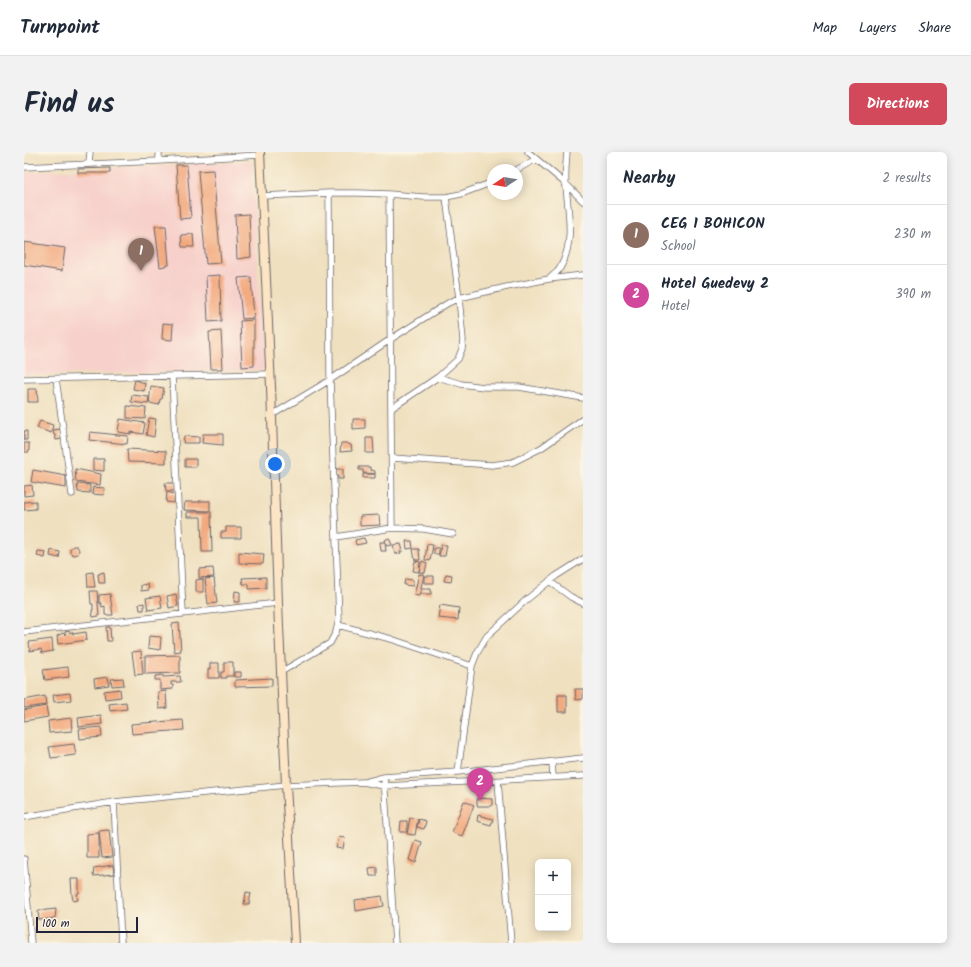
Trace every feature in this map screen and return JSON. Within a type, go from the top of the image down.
[{"type":"street","points":[[89,164],[90,152]]},
{"type":"street","points":[[159,152],[159,161]]},
{"type":"street","points":[[528,152],[566,184],[583,201]]},
{"type":"street","points":[[549,279],[560,269],[567,253],[569,219],[566,184],[567,152]]},
{"type":"street","points":[[24,167],[159,161],[260,154],[272,415],[281,672],[295,943]]},
{"type":"street","points":[[523,166],[536,159]]},
{"type":"street","points":[[262,196],[329,193],[446,197],[461,194],[487,184]]},
{"type":"street","points":[[281,672],[330,643],[336,632],[339,619],[330,380],[329,193]]},
{"type":"street","points":[[389,194],[392,528]]},
{"type":"street","points":[[392,408],[438,377],[458,359],[462,349],[463,340],[459,298],[446,197]]},
{"type":"street","points":[[272,415],[330,380],[448,303],[459,298],[549,279],[583,275]]},
{"type":"street","points":[[24,379],[270,374]]},
{"type":"street","points":[[172,376],[183,614]]},
{"type":"street","points":[[438,377],[461,384],[484,387],[519,387],[583,398]]},
{"type":"street","points":[[56,379],[72,494]]},
{"type":"street","points":[[392,458],[492,465],[513,462],[541,448],[583,419]]},
{"type":"street","points":[[336,537],[392,528],[424,529],[453,534]]},
{"type":"street","points":[[458,772],[472,666],[477,653],[487,636],[526,600],[549,581],[583,559]]},
{"type":"street","points":[[549,581],[571,597],[583,603]]},
{"type":"street","points":[[24,632],[278,603]]},
{"type":"street","points":[[338,624],[392,639],[472,666]]},
{"type":"street","points":[[24,817],[114,802],[286,784],[363,782],[384,777],[458,772],[583,758]]},
{"type":"street","points":[[552,761],[553,777]]},
{"type":"street","points":[[363,782],[384,786],[583,776]]},
{"type":"street","points":[[384,777],[394,943]]},
{"type":"street","points":[[498,781],[511,943]]},
{"type":"street","points":[[114,802],[121,943]]},
{"type":"street","points":[[24,859],[31,943]]},
{"type":"shaded area","points":[[251,161],[264,370],[24,375],[24,172]]},
{"type":"building","points":[[176,165],[187,165],[191,218],[180,219]]},
{"type":"building","points":[[110,168],[110,173],[78,173],[78,169]]},
{"type":"building","points":[[213,170],[221,263],[206,264],[198,171]]},
{"type":"building","points":[[249,214],[251,257],[237,259],[235,215]]},
{"type":"building","points":[[155,226],[166,226],[169,265],[160,267]]},
{"type":"building","points":[[193,234],[194,247],[182,247],[181,235]]},
{"type":"building","points":[[24,242],[65,248],[62,271],[24,265]]},
{"type":"building","points":[[220,275],[221,321],[208,322],[206,276]]},
{"type":"building","points":[[251,277],[254,318],[242,319],[238,278]]},
{"type":"building","points":[[254,320],[254,366],[242,367],[240,321]]},
{"type":"building","points":[[163,323],[173,324],[172,340],[162,339]]},
{"type":"building","points":[[221,331],[223,369],[211,369],[209,332]]},
{"type":"building","points":[[135,380],[145,383],[144,391],[133,389]]},
{"type":"building","points":[[151,386],[164,388],[159,405],[149,403]]},
{"type":"building","points":[[28,389],[37,389],[38,402],[28,402]]},
{"type":"building","points":[[132,395],[149,397],[148,404],[131,402]]},
{"type":"building","points":[[127,406],[146,408],[145,419],[127,418]]},
{"type":"building","points":[[149,418],[156,419],[154,437],[146,435]]},
{"type":"building","points":[[120,419],[145,423],[143,434],[118,432]]},
{"type":"building","points":[[353,419],[365,419],[365,428],[353,429]]},
{"type":"building","points":[[40,421],[53,425],[51,433],[37,428]]},
{"type":"building","points":[[60,429],[62,439],[56,440],[53,430]]},
{"type":"building","points":[[24,431],[27,431],[27,440],[24,440]]},
{"type":"building","points":[[90,432],[128,436],[127,444],[89,440]]},
{"type":"building","points":[[203,434],[223,434],[223,445],[202,443]]},
{"type":"building","points":[[184,436],[199,437],[199,443],[183,443]]},
{"type":"building","points":[[366,438],[373,438],[374,453],[366,453]]},
{"type":"building","points":[[24,443],[29,443],[29,452],[24,452]]},
{"type":"building","points":[[341,443],[351,445],[352,451],[340,452]]},
{"type":"building","points":[[127,449],[166,451],[166,463],[128,462]]},
{"type":"building","points":[[93,459],[104,459],[104,471],[93,470]]},
{"type":"building","points":[[185,459],[196,459],[196,467],[185,467]]},
{"type":"building","points":[[359,467],[370,467],[370,470],[375,471],[375,474],[363,473],[363,470],[359,470]]},
{"type":"building","points":[[75,469],[101,474],[100,485],[76,482]]},
{"type":"building","points":[[336,469],[343,469],[343,479],[338,479],[338,476],[336,476]]},
{"type":"building","points":[[33,470],[66,476],[66,488],[31,482]]},
{"type":"building","points":[[363,474],[375,474],[375,478],[363,478]]},
{"type":"building","points":[[165,483],[176,483],[176,491],[166,491]]},
{"type":"building","points":[[77,484],[90,485],[90,493],[78,492]]},
{"type":"building","points":[[32,485],[33,495],[24,496],[24,486]]},
{"type":"building","points":[[93,487],[105,488],[104,495],[92,494]]},
{"type":"building","points":[[167,492],[175,494],[174,503],[166,502]]},
{"type":"building","points":[[36,501],[36,509],[24,510],[24,502]]},
{"type":"building","points":[[199,501],[210,501],[210,511],[184,510],[185,502],[200,502]]},
{"type":"building","points":[[187,512],[211,512],[212,552],[202,552],[201,517],[187,517]]},
{"type":"building","points":[[379,515],[380,525],[360,526],[360,516]]},
{"type":"building","points":[[226,527],[241,527],[241,538],[221,538],[221,532],[226,532]]},
{"type":"building","points":[[364,538],[366,543],[356,545],[355,540]]},
{"type":"building","points":[[389,538],[392,545],[387,546],[385,540]]},
{"type":"building","points":[[406,541],[412,541],[413,548],[407,549]]},
{"type":"building","points":[[380,542],[385,542],[386,551],[381,551]]},
{"type":"building","points":[[401,544],[403,551],[395,554],[393,545]]},
{"type":"building","points":[[427,544],[433,545],[430,561],[425,560]]},
{"type":"building","points":[[441,545],[447,545],[445,556],[439,556]]},
{"type":"building","points":[[73,546],[77,546],[79,550],[78,554],[74,555],[70,553],[70,549]]},
{"type":"building","points":[[434,548],[439,548],[439,554],[434,554]]},
{"type":"building","points":[[413,549],[419,549],[420,560],[415,560]]},
{"type":"building","points":[[51,550],[60,552],[59,558],[50,556]]},
{"type":"building","points":[[38,551],[46,552],[45,558],[37,556]]},
{"type":"building","points":[[239,552],[264,554],[263,564],[239,563]]},
{"type":"building","points":[[415,561],[420,562],[419,572],[413,571]]},
{"type":"building","points":[[422,561],[427,563],[425,573],[419,572]]},
{"type":"building","points":[[213,568],[214,577],[199,578],[199,569]]},
{"type":"building","points":[[93,572],[95,587],[88,587],[87,573]]},
{"type":"building","points":[[104,572],[105,583],[99,583],[98,574]]},
{"type":"building","points":[[419,574],[424,575],[419,596],[414,595]]},
{"type":"building","points":[[446,574],[452,575],[451,582],[444,581]]},
{"type":"building","points":[[424,576],[434,576],[434,583],[424,583]]},
{"type":"building","points":[[266,577],[266,588],[249,589],[249,584],[243,584],[242,578]]},
{"type":"building","points":[[214,578],[217,603],[208,604],[205,579]]},
{"type":"building","points":[[203,579],[203,592],[196,592],[196,580]]},
{"type":"building","points":[[405,579],[413,580],[413,586],[404,585]]},
{"type":"building","points":[[148,584],[149,590],[141,591],[141,585]]},
{"type":"building","points":[[421,589],[431,589],[431,594],[421,594]]},
{"type":"building","points":[[90,591],[97,591],[99,616],[93,617],[93,604],[91,604]]},
{"type":"building","points":[[235,591],[240,592],[240,602],[234,602]]},
{"type":"building","points":[[110,594],[113,615],[105,615],[105,606],[102,607],[101,603],[99,603],[99,595]]},
{"type":"building","points":[[176,594],[178,606],[169,608],[167,596]]},
{"type":"building","points":[[160,596],[162,608],[148,610],[146,598]]},
{"type":"building","points":[[144,603],[144,610],[140,610],[139,604]]},
{"type":"building","points":[[440,605],[459,608],[458,620],[438,618]]},
{"type":"building","points":[[179,623],[181,651],[174,652],[172,624]]},
{"type":"building","points":[[106,627],[110,627],[111,641],[107,641]]},
{"type":"building","points":[[69,631],[73,634],[86,632],[87,640],[58,644],[57,636],[63,633],[65,635],[65,632]]},
{"type":"building","points":[[149,636],[161,637],[160,650],[148,648]]},
{"type":"building","points":[[52,639],[53,651],[42,653],[41,649],[30,651],[29,642]]},
{"type":"building","points":[[141,651],[143,674],[135,675],[132,652]]},
{"type":"building","points":[[180,655],[180,673],[145,674],[145,656]]},
{"type":"building","points":[[224,662],[233,662],[233,676],[221,678],[221,672],[224,672]]},
{"type":"building","points":[[210,663],[219,663],[219,678],[208,678]]},
{"type":"building","points":[[68,667],[69,677],[45,680],[43,670]]},
{"type":"building","points":[[234,672],[241,672],[241,677],[234,677]]},
{"type":"building","points":[[163,675],[163,677],[180,676],[181,682],[171,682],[173,689],[160,690],[160,680],[155,680],[155,676]]},
{"type":"building","points":[[108,677],[109,685],[95,687],[94,679]]},
{"type":"building","points":[[123,678],[124,685],[112,686],[111,679]]},
{"type":"building","points":[[272,678],[272,686],[235,687],[235,680]]},
{"type":"building","points":[[120,689],[121,697],[105,699],[104,691]]},
{"type":"building","points":[[575,689],[583,689],[583,699],[576,700]]},
{"type":"building","points":[[166,691],[167,708],[159,709],[158,692]]},
{"type":"building","points":[[70,693],[71,700],[54,702],[53,695]]},
{"type":"building","points":[[558,695],[567,695],[567,712],[558,712]]},
{"type":"building","points":[[45,696],[46,705],[24,708],[24,700]]},
{"type":"building","points":[[126,702],[127,709],[110,711],[109,704]]},
{"type":"building","points":[[46,706],[48,717],[24,721],[24,710]]},
{"type":"building","points":[[101,715],[102,724],[79,727],[78,718]]},
{"type":"building","points":[[71,718],[72,731],[49,733],[48,721]]},
{"type":"building","points":[[183,720],[184,730],[132,734],[131,724]]},
{"type":"building","points":[[101,727],[102,737],[80,739],[79,729]]},
{"type":"building","points":[[74,744],[76,755],[51,758],[49,747]]},
{"type":"building","points":[[477,798],[492,799],[492,806],[477,806]]},
{"type":"building","points":[[464,801],[474,805],[462,836],[452,832]]},
{"type":"building","points":[[478,815],[493,819],[491,825],[477,821]]},
{"type":"building","points":[[410,818],[418,819],[415,835],[407,834]]},
{"type":"building","points":[[419,819],[426,821],[424,829],[417,827]]},
{"type":"building","points":[[401,821],[407,821],[407,832],[400,832]]},
{"type":"building","points":[[109,830],[112,857],[102,858],[99,831]]},
{"type":"building","points":[[99,833],[99,858],[87,858],[87,834]]},
{"type":"building","points":[[339,837],[345,838],[343,849],[336,848]]},
{"type":"building","points":[[415,840],[422,842],[416,863],[409,860]]},
{"type":"building","points":[[113,865],[114,874],[93,876],[94,868]]},
{"type":"building","points":[[377,867],[377,876],[370,876],[369,868]]},
{"type":"building","points":[[71,879],[79,879],[79,893],[77,894],[78,900],[73,901]]},
{"type":"building","points":[[246,892],[251,893],[249,904],[244,904]]},
{"type":"building","points":[[382,896],[384,906],[356,911],[355,900]]},
{"type":"building","points":[[56,909],[55,918],[39,920],[38,911]]},
{"type":"place","name":"CEG 1 BOHICON","points":[[141,271]]},
{"type":"place","name":"Hotel Guedevy 2","points":[[480,801]]}]
